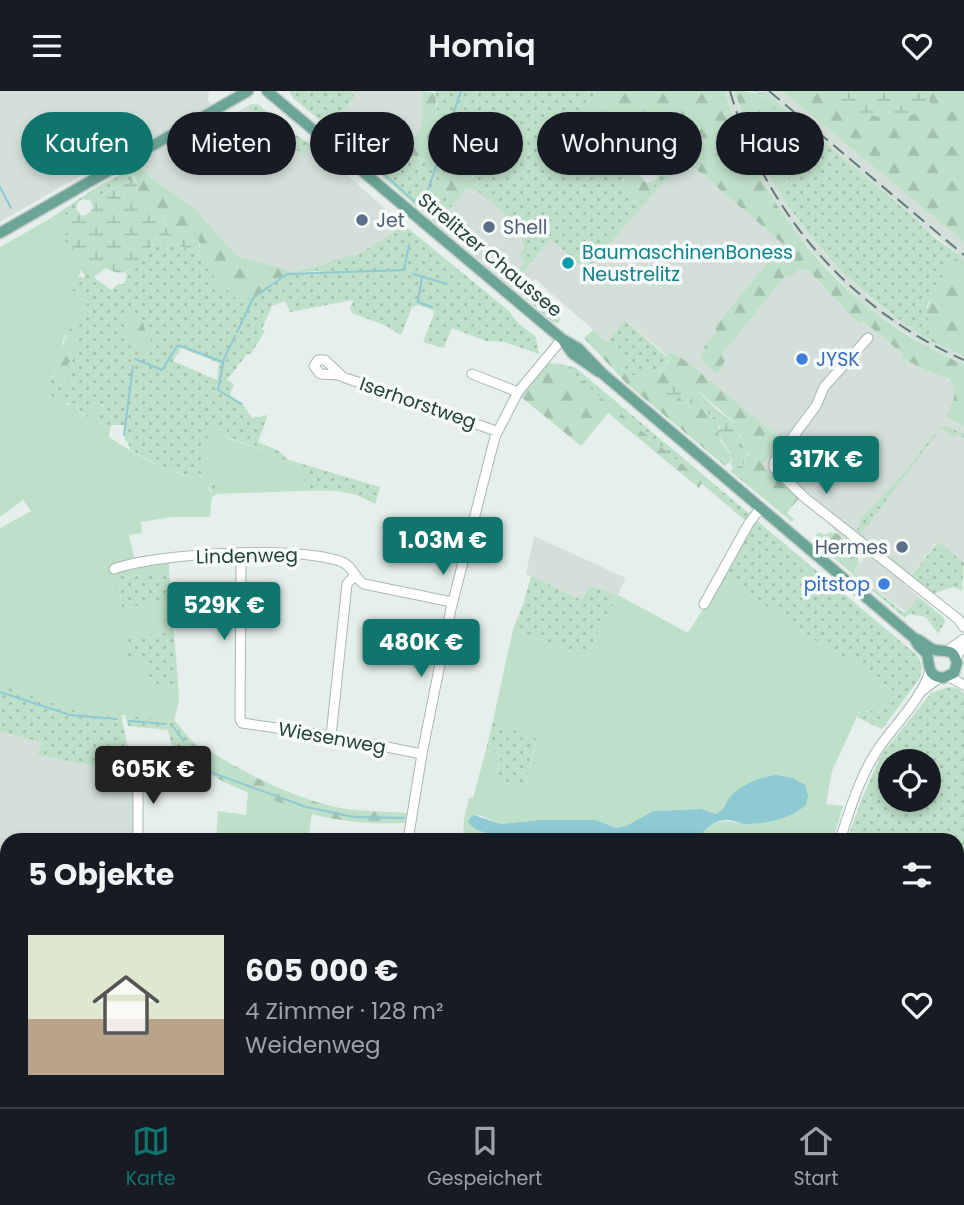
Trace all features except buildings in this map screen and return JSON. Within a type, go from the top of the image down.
[{"type":"main road","points":[[0,233],[250,91],[258,94],[266,91]]},
{"type":"main road","name":"Strelitzer Chaussee","points":[[266,91],[562,339],[581,351],[603,374],[932,654],[956,663]]},
{"type":"main road","points":[[932,654],[939,675],[956,663]]},
{"type":"street","points":[[867,338],[824,387],[816,406],[774,462],[774,468],[804,497],[958,619],[964,627]]},
{"type":"street","points":[[409,833],[452,602],[496,431],[518,392],[562,339]]},
{"type":"street","points":[[472,374],[518,392]]},
{"type":"street","name":"Iserhorstweg","points":[[339,375],[496,431]]},
{"type":"street","points":[[704,604],[749,523],[761,509]]},
{"type":"street","name":"Lindenweg","points":[[114,569],[146,560],[241,553],[335,559],[347,563],[354,576],[364,584],[452,602]]},
{"type":"street","name":"Wiesenweg","points":[[241,553],[239,678],[242,723],[331,736],[422,754]]},
{"type":"street","points":[[331,736],[347,584],[354,576]]},
{"type":"street","points":[[956,663],[964,639]]},
{"type":"street","points":[[956,663],[964,645]]},
{"type":"street","points":[[842,833],[872,759],[918,694],[939,675],[964,685]]},
{"type":"street","points":[[133,785],[138,792],[138,833]]},
{"type":"shaded area","points":[[0,91],[209,91],[208,100],[215,112],[167,112],[167,175],[296,175],[296,148],[304,155],[310,148],[310,175],[347,175],[404,225],[361,253],[295,272],[237,256],[194,208],[148,175],[153,175],[153,112],[21,112],[21,175],[82,175],[0,222]]},
{"type":"shaded area","points":[[350,91],[422,91],[424,118],[418,137],[414,141],[414,112],[342,112],[355,97]]},
{"type":"shaded area","points":[[725,91],[734,91],[741,112],[732,112]]},
{"type":"shaded area","points":[[762,91],[782,91],[807,112],[787,112]]},
{"type":"shaded area","points":[[244,108],[253,112],[237,112]]},
{"type":"shaded area","points":[[824,126],[964,242],[964,260],[934,234],[927,232],[919,222],[824,143]]},
{"type":"shaded area","points":[[702,174],[783,244],[858,323],[863,321],[903,354],[902,357],[923,369],[942,375],[953,384],[955,398],[947,418],[964,426],[964,563],[937,542],[904,584],[919,597],[906,612],[859,577],[854,570],[866,555],[858,548],[856,550],[833,529],[834,527],[765,470],[763,464],[781,439],[694,367],[672,352],[666,355],[626,320],[607,342],[535,279],[524,291],[515,283],[511,287],[426,215],[477,181],[527,215],[587,270],[670,175]]},
{"type":"shaded area","points":[[757,175],[769,175],[796,218],[823,252],[871,299],[929,340],[964,356],[964,364],[926,346],[877,314],[855,296],[814,254],[782,216]]},
{"type":"shaded area","points":[[534,536],[626,578],[618,595],[589,586],[582,600],[526,574]]},
{"type":"shaded area","points":[[0,732],[41,742],[39,755],[130,773],[128,786],[135,790],[135,833],[0,833]]},
{"type":"green space","points":[[289,91],[350,91],[355,97],[342,112],[310,112],[293,98]]},
{"type":"green space","points":[[422,91],[436,93],[436,112],[428,112],[427,159],[414,158],[414,139],[423,112]]},
{"type":"green space","points":[[435,91],[593,91],[598,102],[587,112],[537,112],[537,175],[626,175],[623,179],[627,196],[637,202],[655,183],[653,181],[658,175],[670,175],[587,270],[550,239],[515,283],[548,311],[560,317],[559,323],[553,322],[504,280],[506,274],[511,279],[525,262],[518,256],[524,249],[520,227],[474,189],[477,181],[470,180],[475,175],[523,175],[523,112],[436,112]]},
{"type":"green space","points":[[593,91],[725,91],[733,112],[716,112],[716,175],[760,175],[785,217],[814,255],[846,288],[882,318],[922,343],[964,364],[964,426],[946,417],[954,394],[949,379],[902,358],[903,354],[863,321],[859,324],[808,270],[799,269],[789,278],[786,275],[722,354],[726,360],[722,365],[724,367],[716,374],[701,360],[704,347],[717,331],[714,328],[783,244],[702,174],[702,112],[587,112],[598,102]]},
{"type":"green space","points":[[734,91],[757,94],[774,107],[773,112],[742,112]]},
{"type":"green space","points":[[752,91],[765,92],[789,112],[772,112],[771,106],[763,96]]},
{"type":"green space","points":[[782,91],[964,91],[964,242],[824,126],[824,112],[807,112]]},
{"type":"green space","points":[[826,91],[922,91],[930,103],[924,110],[902,117],[875,116],[842,106]]},
{"type":"green space","points":[[252,104],[259,105],[267,112],[253,112],[244,108]]},
{"type":"green space","points":[[296,135],[310,143],[310,149],[304,156],[296,149]]},
{"type":"green space","points":[[824,142],[961,257],[950,264],[935,295],[927,304],[926,312],[936,331],[929,340],[864,292],[828,256],[779,192],[783,192],[788,185],[788,175],[824,175]]},
{"type":"green space","points":[[428,153],[428,175],[447,177],[433,199],[448,195],[458,200],[437,221],[447,230],[450,227],[447,233],[380,175],[414,175],[414,158],[424,159]]},
{"type":"green space","points":[[121,175],[133,175],[133,178],[91,201],[82,199],[76,209],[58,221],[90,274],[111,290],[118,284],[124,284],[127,275],[124,273],[142,259],[155,239],[194,251],[224,288],[253,298],[287,274],[317,272],[333,266],[336,260],[361,253],[404,225],[509,311],[517,322],[536,337],[539,354],[504,342],[486,341],[452,328],[444,348],[423,342],[434,314],[433,310],[418,305],[412,307],[401,335],[384,325],[352,313],[350,309],[353,300],[290,312],[285,301],[272,306],[262,329],[265,331],[251,354],[247,354],[227,380],[234,384],[230,395],[242,403],[252,418],[268,415],[258,442],[279,451],[289,460],[380,487],[375,504],[349,493],[301,491],[308,469],[277,459],[273,453],[226,437],[227,430],[210,429],[201,479],[215,484],[217,494],[212,497],[211,490],[201,480],[163,468],[130,450],[128,442],[125,441],[125,425],[112,425],[110,429],[98,420],[104,405],[96,402],[87,418],[73,403],[62,402],[45,392],[54,374],[56,376],[67,370],[68,364],[75,357],[77,340],[75,330],[71,327],[88,302],[70,289],[78,276],[85,276],[51,218],[98,186]],"holes":[[[181,348],[219,363],[217,380],[173,361]]]},
{"type":"green space","points":[[133,175],[148,175],[194,208],[237,256],[295,272],[336,260],[337,264],[319,271],[289,274],[276,280],[259,294],[236,299],[222,287],[202,262],[198,255],[200,244],[185,230],[179,236],[170,234],[165,224],[165,215],[140,203],[136,194],[137,183]]},
{"type":"green space","points":[[474,175],[471,179],[477,181],[474,189],[466,189],[458,200],[448,195],[432,200],[441,176]]},
{"type":"green space","points":[[626,175],[639,175],[646,183],[653,181],[655,186],[638,202],[623,192]]},
{"type":"green space","points":[[769,175],[787,175],[788,185],[783,192],[779,192]]},
{"type":"green space","points":[[133,178],[137,183],[136,194],[140,203],[164,214],[170,234],[179,236],[185,230],[190,230],[196,235],[199,243],[198,255],[189,249],[155,239],[141,261],[129,271],[122,273],[106,268],[95,276],[87,274],[58,221],[76,209],[82,216],[88,214],[93,208],[91,201]]},
{"type":"green space","points":[[51,218],[78,262],[81,272],[70,289],[88,302],[63,340],[61,359],[45,392],[68,405],[74,403],[87,418],[96,402],[104,406],[98,420],[110,429],[109,437],[176,473],[201,479],[209,429],[227,430],[226,438],[273,453],[277,459],[308,469],[301,491],[217,494],[215,484],[203,480],[212,494],[210,517],[172,517],[141,522],[142,533],[129,535],[136,565],[169,561],[169,570],[125,578],[123,569],[118,571],[118,575],[122,609],[172,600],[174,632],[125,637],[127,659],[142,657],[146,660],[148,682],[155,681],[157,689],[178,683],[179,701],[174,720],[170,722],[166,719],[77,711],[0,685],[0,528],[31,511],[23,500],[0,517],[0,247]]},
{"type":"green space","points":[[961,257],[964,260],[964,356],[929,340],[934,327],[926,312],[949,266]]},
{"type":"green space","points":[[133,314],[143,323],[146,333],[151,335],[150,354],[137,350],[127,341],[125,322],[128,315]]},
{"type":"green space","points":[[625,320],[668,358],[659,371],[629,376],[627,374],[610,348],[609,340]]},
{"type":"green space","points":[[71,327],[77,333],[78,353],[68,364],[70,379],[65,384],[58,382],[54,374]]},
{"type":"green space","points":[[593,330],[607,342],[609,340],[612,351],[624,358],[624,367],[629,376],[660,371],[669,361],[666,355],[672,352],[781,439],[763,464],[766,470],[799,498],[787,513],[794,519],[792,522],[730,471],[733,467],[745,463],[744,459],[749,453],[749,448],[741,448],[737,444],[741,435],[732,420],[687,384],[680,384],[672,394],[678,395],[685,403],[698,404],[718,424],[720,440],[732,456],[725,466],[627,384],[584,338]]},
{"type":"green space","points":[[548,363],[561,364],[698,478],[702,483],[699,488],[608,413],[581,446],[521,397]]},
{"type":"green space","points":[[561,364],[576,368],[752,516],[747,522]]},
{"type":"green space","points":[[688,382],[741,428],[736,442],[740,448],[749,448],[751,451],[746,455],[742,469],[731,466],[732,455],[718,435],[720,427],[709,414],[696,405],[685,403],[675,394],[664,394],[663,389],[669,385]]},
{"type":"green space","points":[[946,426],[964,434],[964,438],[957,433],[954,437],[941,428],[861,534],[904,567],[899,568],[859,536],[857,530],[861,519],[904,473],[940,427]]},
{"type":"green space","points":[[755,519],[918,656],[922,667],[920,678],[882,729],[858,718],[857,715],[862,711],[868,712],[891,689],[866,676],[857,663],[837,656],[722,578]]},
{"type":"green space","points":[[818,532],[825,535],[831,532],[838,534],[856,550],[859,563],[854,570],[859,577],[813,540]]},
{"type":"green space","points":[[938,542],[964,563],[962,591],[953,587],[932,594],[911,576]]},
{"type":"green space","points":[[123,568],[125,578],[169,570],[172,600],[122,609],[118,571]]},
{"type":"green space","points":[[531,576],[582,600],[589,586],[618,595],[586,657],[513,629]]},
{"type":"green space","points":[[722,578],[837,656],[857,663],[866,676],[894,691],[895,698],[888,706],[859,712],[832,771],[826,804],[843,806],[835,833],[703,833],[711,825],[722,821],[742,824],[725,807],[716,814],[701,809],[653,811],[626,826],[616,828],[596,820],[538,820],[501,824],[479,815],[483,833],[463,833],[469,798],[473,798],[486,750],[501,755],[495,779],[524,790],[537,739],[493,721],[513,629],[586,657],[618,595],[688,633]]},
{"type":"green space","points":[[857,578],[903,612],[919,597],[944,618],[945,622],[938,634],[926,617],[909,614],[905,618]]},
{"type":"green space","points":[[174,632],[178,683],[157,689],[148,682],[142,657],[127,659],[125,636]]},
{"type":"green space","points":[[0,685],[77,711],[121,714],[129,752],[130,773],[38,755],[41,742],[0,732]]},
{"type":"green space","points":[[948,687],[957,688],[964,693],[964,833],[850,833],[878,762],[878,812],[941,812],[941,749],[886,749],[931,693]]},
{"type":"green space","points":[[125,715],[166,719],[170,722],[174,720],[194,743],[204,748],[200,753],[190,755],[184,760],[171,743],[168,730],[128,726]]},
{"type":"green space","points":[[493,721],[537,738],[524,790],[495,779],[501,755],[486,750]]},
{"type":"green space","points":[[204,748],[249,774],[298,796],[340,808],[407,813],[405,823],[334,819],[289,808],[245,792],[184,760],[190,755],[200,753]]},
{"type":"green space","points":[[248,792],[312,813],[309,833],[216,833],[218,811],[246,815]]},
{"type":"water","points":[[776,775],[793,778],[805,785],[808,796],[806,805],[793,814],[769,822],[744,824],[730,820],[719,821],[703,833],[487,833],[476,829],[468,821],[473,815],[501,824],[538,820],[596,820],[616,828],[626,826],[653,811],[701,809],[716,814],[725,807],[738,789],[761,778]]},
{"type":"waterway","points":[[385,175],[422,208],[461,91]]},
{"type":"waterway","points":[[0,187],[11,208]]},
{"type":"waterway","points":[[237,332],[253,298],[287,274],[404,270],[409,245]]},
{"type":"waterway","points":[[413,274],[447,284]]},
{"type":"waterway","points":[[422,277],[418,302],[432,307]]},
{"type":"waterway","points":[[235,336],[224,359],[218,390],[241,404]]},
{"type":"waterway","points":[[135,359],[162,370],[177,346],[181,346],[223,362]]},
{"type":"waterway","points":[[124,435],[133,366]]},
{"type":"waterway","points":[[0,692],[70,715],[117,719]]},
{"type":"waterway","points":[[129,721],[166,724]]},
{"type":"waterway","points":[[173,727],[184,741]]},
{"type":"waterway","points":[[189,747],[199,761],[213,773],[306,807],[354,817],[404,818]]},
{"type":"railway","points":[[730,91],[745,135],[765,177],[789,216],[817,252],[849,285],[884,314],[923,339],[964,360]]},
{"type":"railway","points":[[769,91],[964,255]]},
{"type":"place","name":"Jet","points":[[362,220]]},
{"type":"place","name":"Shell","points":[[489,227]]},
{"type":"place","name":"BaumaschinenBoness Neustrelitz","points":[[568,263]]},
{"type":"place","name":"JYSK","points":[[802,359]]},
{"type":"place","name":"Hermes","points":[[902,547]]},
{"type":"place","name":"pitstop","points":[[884,584]]}]
